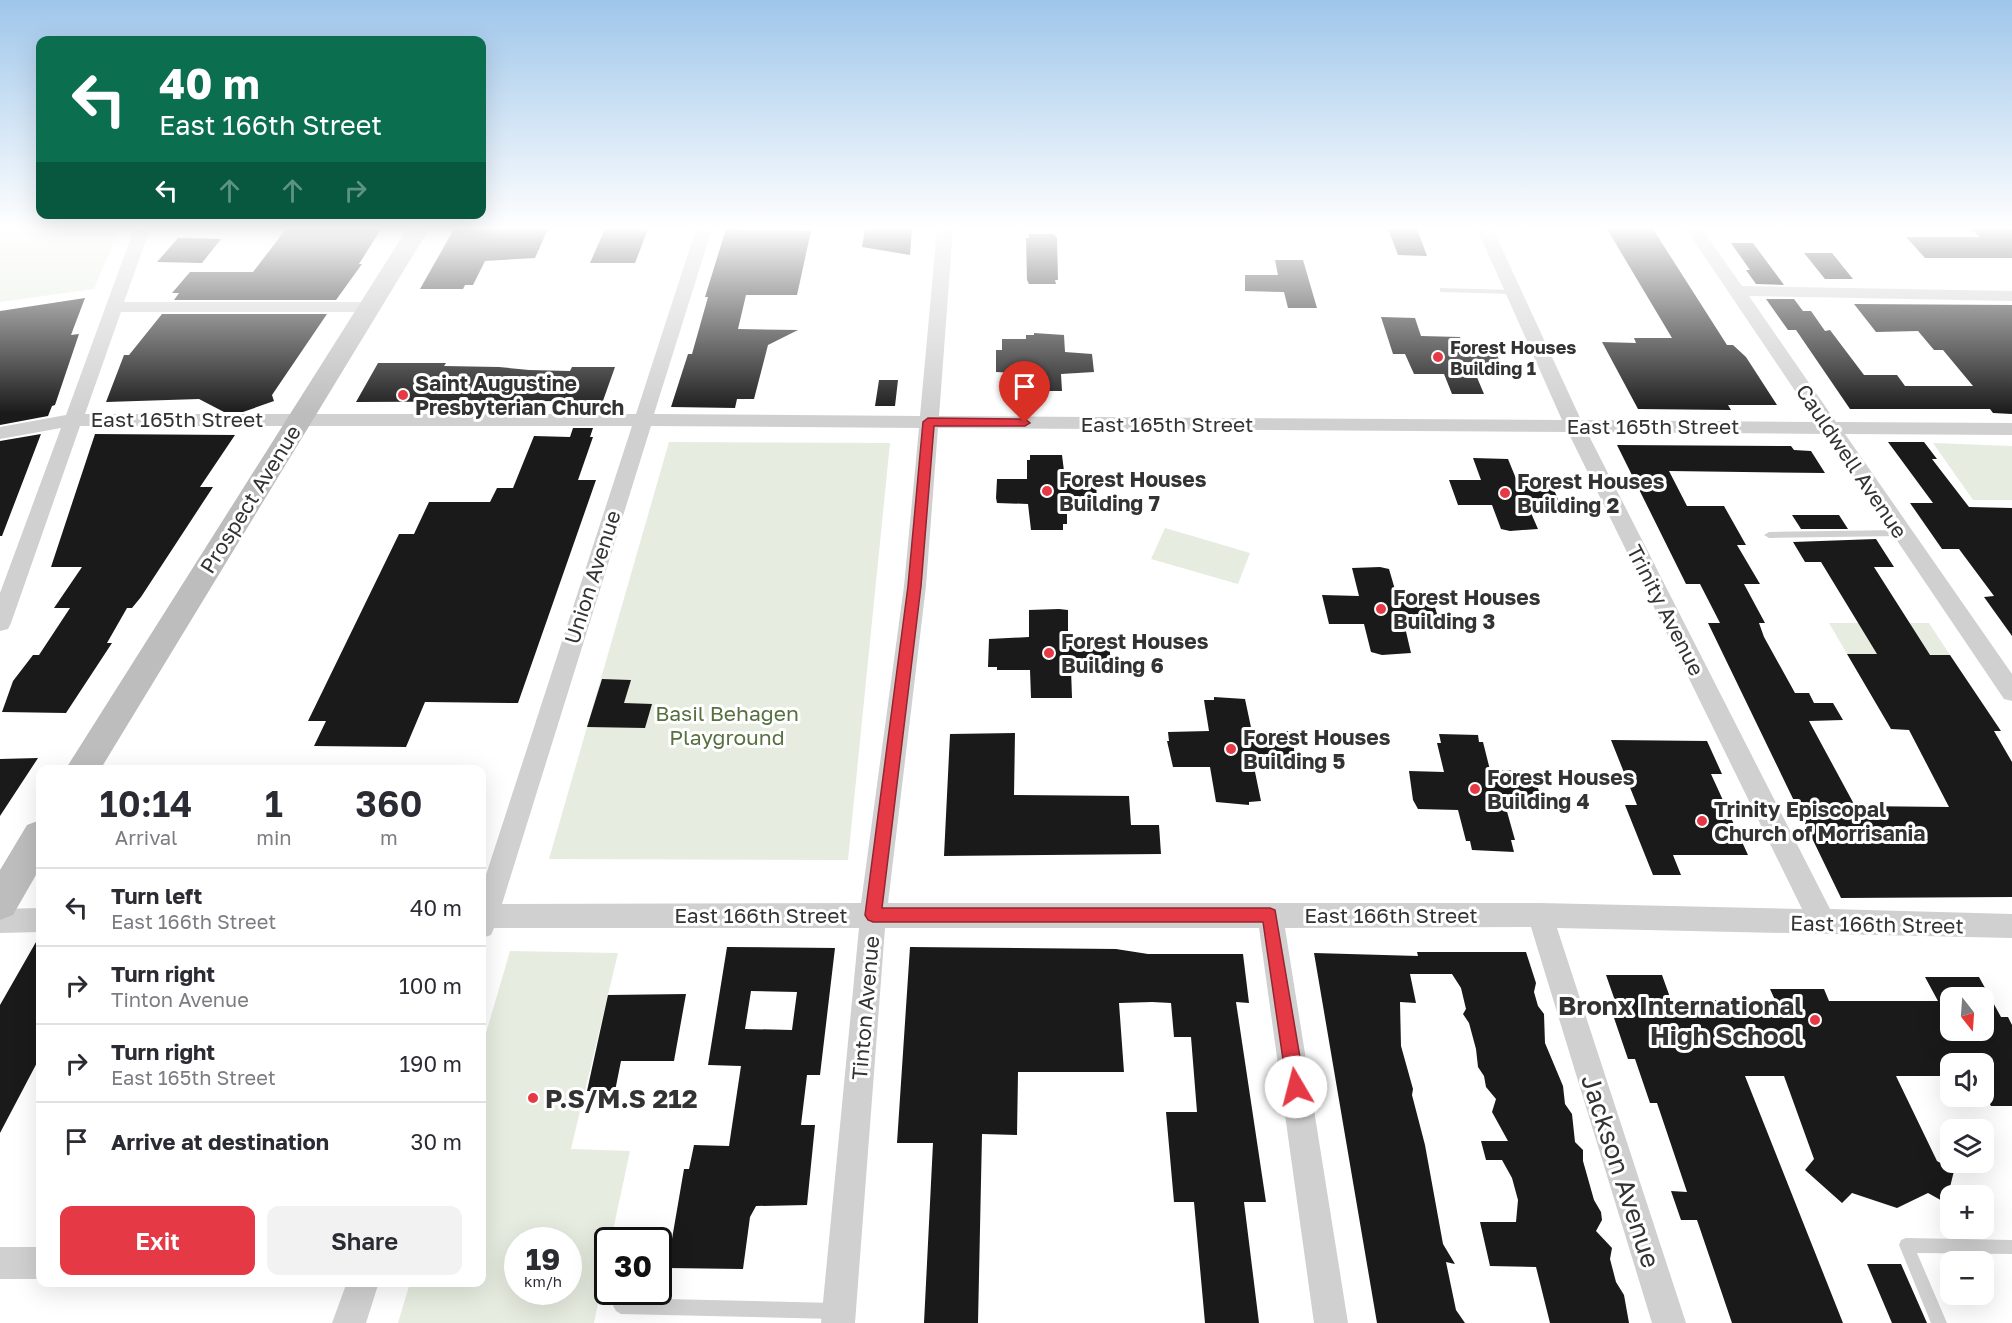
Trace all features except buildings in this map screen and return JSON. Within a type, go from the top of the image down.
[{"type":"street","points":[[0,623],[118,291]]},
{"type":"street","name":"Prospect Avenue","points":[[85,765],[380,291]]},
{"type":"street","name":"Union Avenue","points":[[486,911],[684,291]]},
{"type":"street","name":"Tinton Avenue","points":[[838,1317],[873,915],[915,586],[940,291]]},
{"type":"street","points":[[1737,291],[2012,296]]},
{"type":"street","name":"Cauldwell Avenue","points":[[1737,291],[1900,533],[2012,692]]},
{"type":"street","name":"Trinity Avenue","points":[[1514,292],[1574,426],[1823,923]]},
{"type":"street","points":[[112,307],[370,307]]},
{"type":"street","name":"East 165th Street","points":[[0,433],[72,420],[301,418],[2012,429]]},
{"type":"street","points":[[0,903],[36,843]]},
{"type":"street","name":"East 166th Street","points":[[486,920],[873,915],[1540,915],[2012,926]]},
{"type":"street","points":[[1270,915],[1331,1323]]},
{"type":"street","name":"Jackson Avenue","points":[[1540,915],[1669,1323]]},
{"type":"street","points":[[0,921],[36,920]]},
{"type":"street","points":[[0,1263],[36,1263]]},
{"type":"street","points":[[349,1323],[361,1287]]},
{"type":"lane","points":[[1469,291],[1514,292]]},
{"type":"lane","points":[[1769,535],[1900,533]]},
{"type":"lane","points":[[1939,1323],[1906,1245],[2012,1247]]},
{"type":"lane","points":[[621,1306],[838,1317]]},
{"type":"green space","points":[[0,291],[81,291],[0,302]]},
{"type":"green space","name":"Basil Behagen Playground","points":[[669,442],[890,443],[848,860],[549,859]]},
{"type":"green space","points":[[1933,443],[2012,446],[2012,500],[1973,500]]},
{"type":"green space","points":[[1165,528],[1250,553],[1238,584],[1151,559]]},
{"type":"green space","points":[[1829,623],[1929,623],[1950,655],[1847,654]]},
{"type":"green space","name":"P.S/M.S 212","points":[[510,951],[618,953],[571,1149],[630,1151],[614,1227],[594,1227],[594,1305],[598,1305],[594,1323],[398,1323],[409,1287],[486,1287],[486,1033]]},
{"type":"place","name":"Forest Houses Building 1","points":[[1438,357]]},
{"type":"place","name":"Saint Augustine Presbyterian Church","points":[[403,395]]},
{"type":"place","name":"Forest Houses Building 7","points":[[1047,491]]},
{"type":"place","name":"Forest Houses Building 2","points":[[1505,493]]},
{"type":"place","name":"Forest Houses Building 3","points":[[1381,609]]},
{"type":"place","name":"Forest Houses Building 6","points":[[1049,653]]},
{"type":"place","name":"Forest Houses Building 5","points":[[1231,749]]},
{"type":"place","name":"Forest Houses Building 4","points":[[1475,789]]},
{"type":"place","name":"Trinity Episcopal Church of Morrisania","points":[[1702,821]]},
{"type":"place","name":"Bronx International High School","points":[[1815,1020]]},
{"type":"place","name":"P.S/M.S 212","points":[[533,1098]]},
{"type":"route","points":[[1025,423],[928,422],[915,586],[873,915],[1270,915],[1296,1087]]}]
